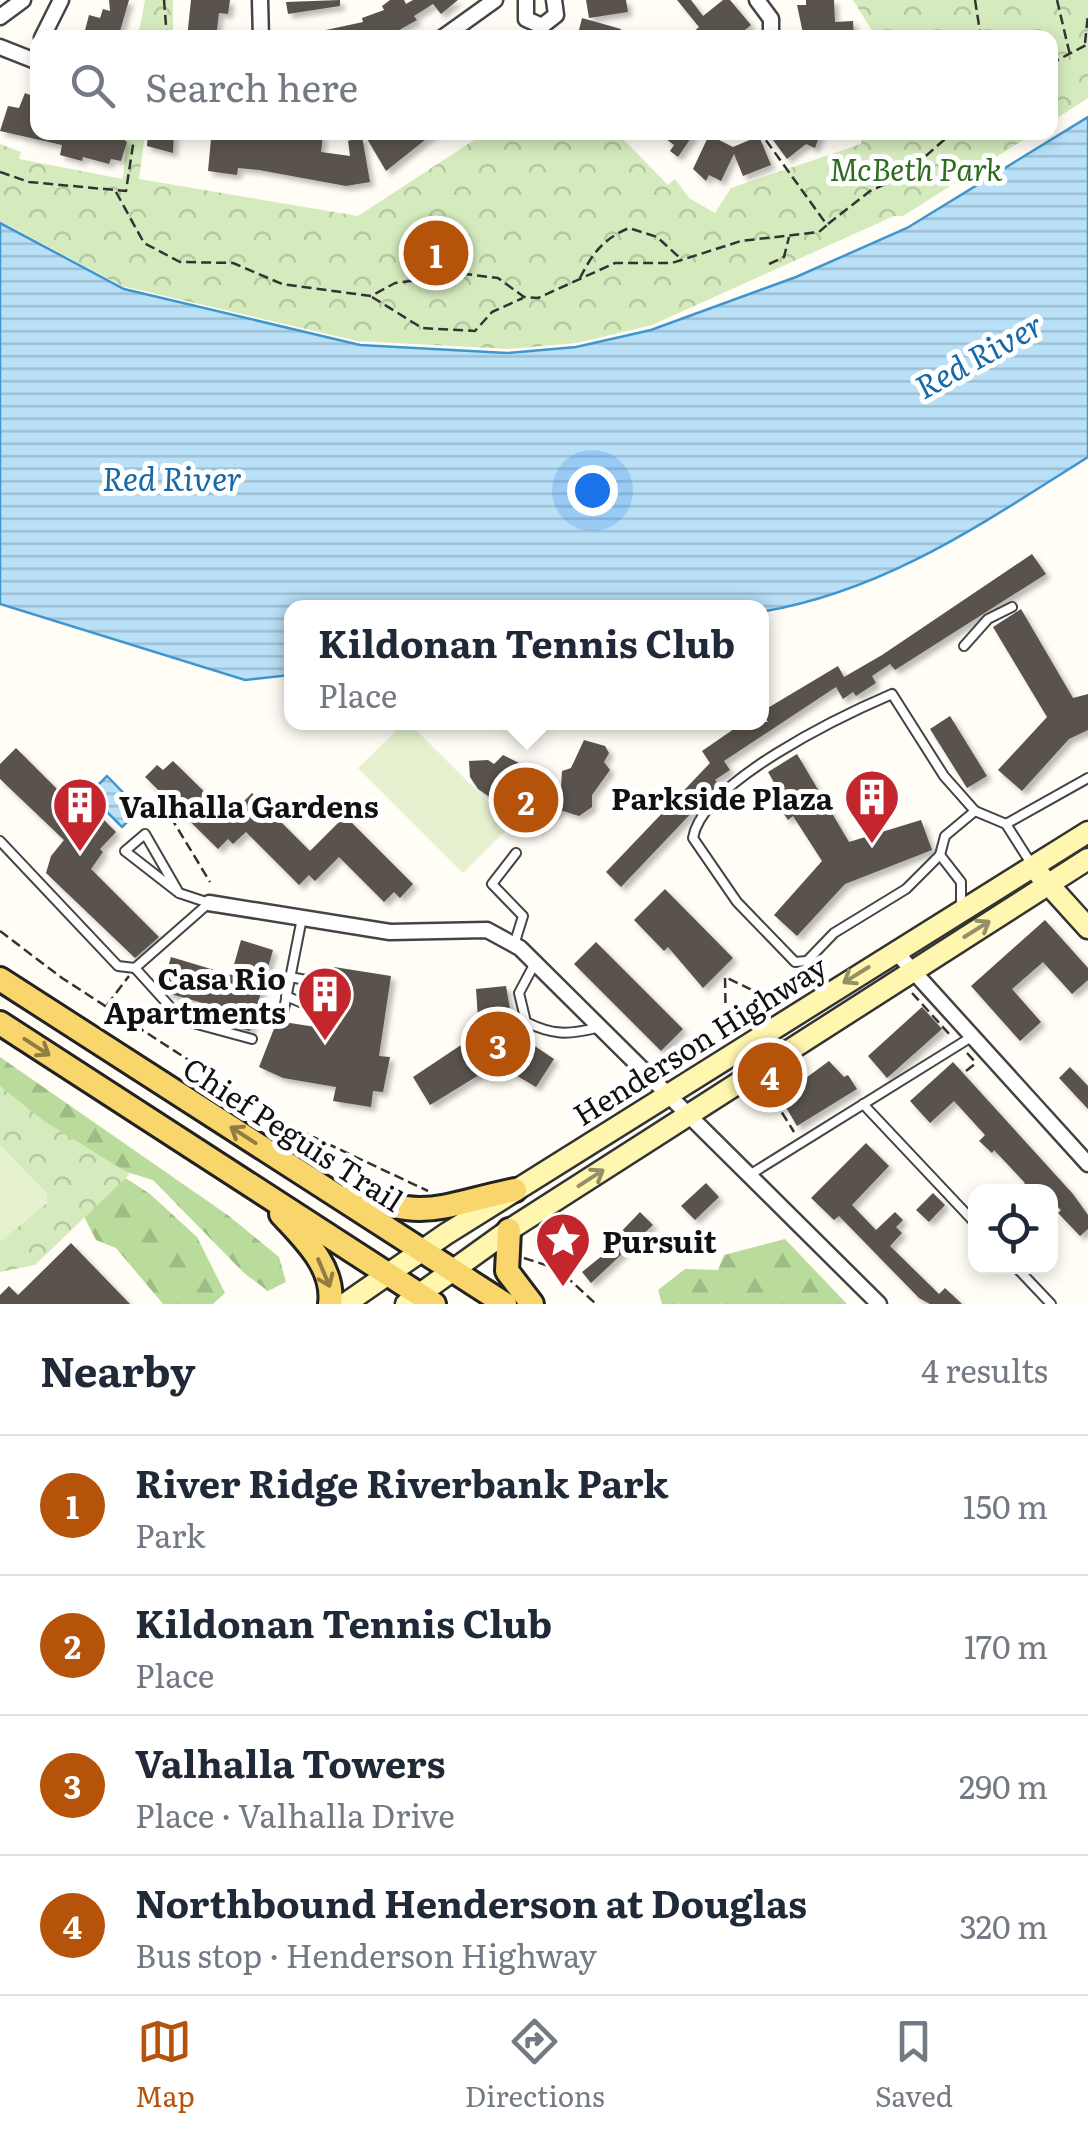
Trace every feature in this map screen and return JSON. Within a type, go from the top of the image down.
[{"type":"main road","name":"Henderson Highway","points":[[345,1304],[515,1190],[1088,832]]},
{"type":"main road","name":"Henderson Highway","points":[[420,1301],[452,1270],[509,1230],[1088,859]]},
{"type":"main road","points":[[1032,866],[1077,909],[1088,928]]},
{"type":"main road","name":"Chief Peguis Trail","points":[[0,978],[505,1304]]},
{"type":"main road","points":[[0,1024],[388,1274],[420,1301]]},
{"type":"main road","points":[[325,1188],[419,1212],[515,1190]]},
{"type":"main road","points":[[262,1193],[323,1266],[331,1288],[330,1304]]},
{"type":"main road","points":[[509,1230],[507,1271],[532,1304]]},
{"type":"street","points":[[0,17],[22,0]]},
{"type":"street","points":[[46,30],[61,0]]},
{"type":"street","points":[[260,0],[261,30]]},
{"type":"street","points":[[453,30],[495,0]]},
{"type":"street","points":[[524,1],[526,19],[542,26],[556,15],[554,0]]},
{"type":"street","points":[[757,0],[771,20],[771,30]]},
{"type":"street","points":[[0,47],[30,55]]},
{"type":"street","points":[[209,903],[390,932],[487,930],[514,945],[879,1304]]},
{"type":"street","points":[[895,951],[966,1040],[1088,1164]]},
{"type":"lane","points":[[964,646],[988,619],[1012,606]]},
{"type":"lane","points":[[975,812],[945,836],[940,854],[906,890],[834,933],[807,961],[794,962],[736,902],[693,838],[699,822],[759,760],[892,694],[944,776],[975,812],[1006,824],[1032,866]]},
{"type":"lane","points":[[1006,824],[1088,778]]},
{"type":"lane","points":[[180,894],[145,834],[126,851],[180,894],[209,903]]},
{"type":"lane","points":[[0,841],[118,966],[135,968],[182,1020],[252,1039]]},
{"type":"lane","points":[[514,945],[523,916],[492,884],[516,853]]},
{"type":"lane","points":[[940,854],[961,882],[961,910]]},
{"type":"lane","points":[[135,968],[209,903]]},
{"type":"lane","points":[[283,1014],[302,918]]},
{"type":"lane","points":[[807,961],[824,996]]},
{"type":"lane","points":[[535,963],[520,994],[526,1022],[567,1036],[596,1028]]},
{"type":"lane","points":[[286,996],[300,1002],[310,990],[306,980],[290,977]]},
{"type":"lane","points":[[751,1174],[966,1040]]},
{"type":"lane","points":[[863,1104],[968,1216]]},
{"type":"lane","points":[[1023,1274],[1050,1304]]},
{"type":"path","points":[[164,0],[166,30]]},
{"type":"path","points":[[975,0],[980,30]]},
{"type":"path","points":[[1057,0],[1070,55]]},
{"type":"path","points":[[1058,60],[1086,44],[1088,14]]},
{"type":"path","points":[[0,172],[20,180],[126,190],[135,140]]},
{"type":"path","points":[[766,140],[827,224]]},
{"type":"path","points":[[116,192],[144,242],[180,262],[233,263],[282,284],[371,296],[422,328],[475,331],[492,312],[524,297],[538,298],[614,264],[658,264],[819,232],[870,191],[903,176],[944,140]]},
{"type":"path","points":[[579,280],[593,253],[609,237],[629,228],[656,237],[679,258]]},
{"type":"path","points":[[770,264],[784,257],[789,235]]},
{"type":"path","points":[[371,296],[395,283],[465,274],[498,278],[524,297]]},
{"type":"path","points":[[154,791],[210,882]]},
{"type":"path","points":[[0,931],[292,1128],[341,1153],[421,1184],[432,1194]]},
{"type":"path","points":[[106,1006],[135,968]]},
{"type":"path","points":[[726,1033],[725,977],[776,1002]]},
{"type":"path","points":[[912,993],[966,1040],[976,1063]]},
{"type":"path","points":[[766,1087],[794,1132]]},
{"type":"path","points":[[516,1258],[540,1260],[558,1268],[596,1304]]},
{"type":"green space","points":[[145,0],[173,0],[173,30],[139,30]]},
{"type":"green space","name":"McBeth Park","points":[[853,0],[1088,0],[1088,98],[1058,117],[1058,30],[872,30]]},
{"type":"green space","points":[[126,140],[144,140],[139,179],[358,216],[474,140],[624,140],[668,185],[675,179],[689,198],[715,213],[731,188],[861,144],[862,140],[1023,140],[903,216],[894,216],[652,325],[577,343],[509,349],[357,341],[122,286],[0,221],[0,144],[21,152],[19,159],[123,179]]},
{"type":"green space","points":[[397,730],[416,730],[511,825],[463,873],[358,768]]},
{"type":"green space","points":[[0,1057],[229,1216],[279,1257],[286,1282],[268,1291],[244,1273],[153,1180],[107,1166],[150,1194],[197,1237],[225,1293],[213,1304],[163,1304],[116,1248],[96,1240],[78,1205],[0,1139]]},
{"type":"green space","points":[[0,1086],[44,1121],[130,1174],[35,1265],[0,1272]]},
{"type":"green space","points":[[0,1145],[47,1193],[47,1203],[0,1242]]},
{"type":"green space","points":[[785,1239],[847,1304],[662,1304],[658,1290],[685,1269],[718,1270],[724,1255]]},
{"type":"water","name":"Red River","points":[[1088,117],[1088,457],[971,530],[892,571],[807,602],[769,610],[769,600],[284,600],[284,676],[245,680],[0,604],[0,223],[124,289],[360,345],[507,353],[576,347],[651,330],[796,277],[907,228],[1050,140],[1058,140],[1058,135]]},
{"type":"water","points":[[107,776],[140,810],[122,827],[89,794]]},
{"type":"building","points":[[109,0],[129,0],[120,30],[85,30],[89,15],[100,18],[103,9],[110,11]]},
{"type":"building","points":[[191,0],[230,0],[228,14],[219,13],[217,30],[188,30]]},
{"type":"building","points":[[340,0],[340,6],[288,14],[286,2]]},
{"type":"building","points":[[390,0],[404,0],[406,4],[413,0],[458,0],[441,14],[433,4],[399,30],[326,30],[363,22],[362,18],[384,10],[382,6]]},
{"type":"building","points":[[586,0],[626,0],[628,12],[589,18]]},
{"type":"building","points":[[677,0],[691,0],[703,16],[723,0],[730,0],[751,25],[745,30],[695,30],[699,27]]},
{"type":"building","points":[[806,0],[834,0],[835,22],[853,21],[854,30],[802,30],[797,5],[806,5]]},
{"type":"building","points":[[582,18],[621,29],[621,30],[579,30]]},
{"type":"building","points":[[25,93],[30,95],[30,138],[0,131],[8,106],[19,108]]},
{"type":"building","points":[[40,140],[127,142],[121,161],[111,159],[109,164],[60,155],[62,145]]},
{"type":"building","points":[[147,140],[174,140],[173,153],[147,146]]},
{"type":"building","points":[[211,140],[322,140],[321,152],[350,156],[348,141],[363,140],[370,182],[346,186],[259,170],[238,168],[237,175],[208,171]]},
{"type":"building","points":[[368,140],[425,140],[386,171]]},
{"type":"building","points":[[667,140],[690,140],[678,157],[670,151],[674,145]]},
{"type":"building","points":[[707,140],[719,140],[733,147],[761,140],[771,165],[743,176],[734,154],[721,181],[709,175],[706,181],[693,169]]},
{"type":"building","points":[[773,140],[818,140],[815,148],[806,144],[787,159]]},
{"type":"building","points":[[1032,554],[1046,574],[895,670],[890,664],[872,676],[876,683],[856,696],[853,692],[843,699],[836,687],[724,761],[730,770],[715,780],[719,784],[621,887],[606,872],[710,763],[702,751],[732,730],[769,730],[769,707],[838,666],[844,677]]},
{"type":"building","points":[[1021,609],[1073,698],[1088,694],[1088,730],[1069,739],[1022,791],[998,770],[1047,717],[993,627]]},
{"type":"building","points":[[950,716],[987,776],[967,788],[930,729]]},
{"type":"building","points":[[584,740],[605,746],[609,753],[604,762],[610,770],[592,795],[592,807],[579,816],[560,810],[536,829],[478,789],[470,777],[469,761],[488,760],[494,764],[503,755],[543,775],[548,788],[561,787],[562,771],[571,768]]},
{"type":"building","name":"Valhalla Gardens","points":[[16,748],[63,795],[90,816],[95,811],[116,832],[100,849],[103,852],[91,869],[159,937],[135,958],[46,873],[51,856],[64,840],[0,779],[0,764]]},
{"type":"building","name":"Parkside Plaza","points":[[797,754],[849,842],[921,820],[932,850],[845,884],[797,936],[774,915],[822,861],[793,816],[788,820],[777,804],[784,800],[768,772]]},
{"type":"building","points":[[173,761],[223,810],[235,797],[242,803],[252,793],[310,851],[345,816],[413,884],[400,898],[394,892],[384,902],[339,857],[315,881],[309,875],[299,885],[246,832],[233,844],[228,839],[218,849],[145,777],[157,765],[163,770]]},
{"type":"building","points":[[665,889],[733,958],[703,988],[668,947],[664,951],[634,920]]},
{"type":"building","points":[[1045,920],[1088,968],[1088,980],[1072,994],[1043,962],[1012,989],[1041,1022],[1020,1041],[971,986]]},
{"type":"building","points":[[241,940],[273,950],[250,1031],[231,1026],[235,1012],[167,993],[162,987],[171,957],[231,975]]},
{"type":"building","points":[[596,942],[683,1029],[661,1051],[574,964]]},
{"type":"building","name":"Casa Rio Apartments","points":[[334,967],[391,976],[379,1056],[390,1057],[383,1092],[373,1091],[371,1107],[333,1101],[336,1087],[283,1078],[259,1067],[277,1021],[322,1028]]},
{"type":"building","points":[[506,986],[514,1032],[554,1059],[536,1087],[497,1064],[430,1105],[413,1077],[479,1033],[476,989]]},
{"type":"building","points":[[922,1007],[942,1029],[887,1078],[868,1056]]},
{"type":"building","points":[[829,1061],[844,1077],[848,1075],[857,1089],[797,1126],[780,1097]]},
{"type":"building","points":[[953,1062],[1073,1194],[1088,1215],[1088,1229],[1080,1236],[1058,1213],[1058,1184],[1024,1184],[994,1150],[992,1153],[979,1141],[985,1135],[954,1101],[930,1123],[910,1101]]},
{"type":"building","points":[[1070,1067],[1088,1086],[1088,1109],[1059,1078]]},
{"type":"building","points":[[866,1143],[889,1166],[852,1205],[876,1230],[895,1212],[903,1220],[896,1227],[902,1233],[890,1246],[939,1294],[945,1288],[962,1304],[930,1304],[919,1298],[839,1216],[834,1220],[811,1198]]},
{"type":"building","points":[[706,1183],[719,1197],[695,1220],[681,1206]]},
{"type":"building","points":[[933,1193],[945,1205],[929,1222],[916,1210]]},
{"type":"building","points":[[640,1212],[653,1225],[591,1283],[582,1272],[619,1242],[615,1238]]},
{"type":"building","points":[[71,1243],[130,1304],[0,1304],[0,1295],[9,1286],[18,1295]]},
{"type":"place","name":"River Ridge Riverbank Park","points":[[436,253]]},
{"type":"place","name":"Kildonan Tennis Club","points":[[526,800]]},
{"type":"place","name":"Parkside Plaza","points":[[872,846]]},
{"type":"place","name":"Valhalla Gardens","points":[[80,854]]},
{"type":"place","name":"Casa Rio Apartments","points":[[325,1043]]},
{"type":"place","name":"Valhalla Towers","points":[[498,1044]]},
{"type":"place","name":"Northbound Henderson at Douglas","points":[[770,1075]]},
{"type":"place","name":"Pursuit","points":[[563,1289]]}]
